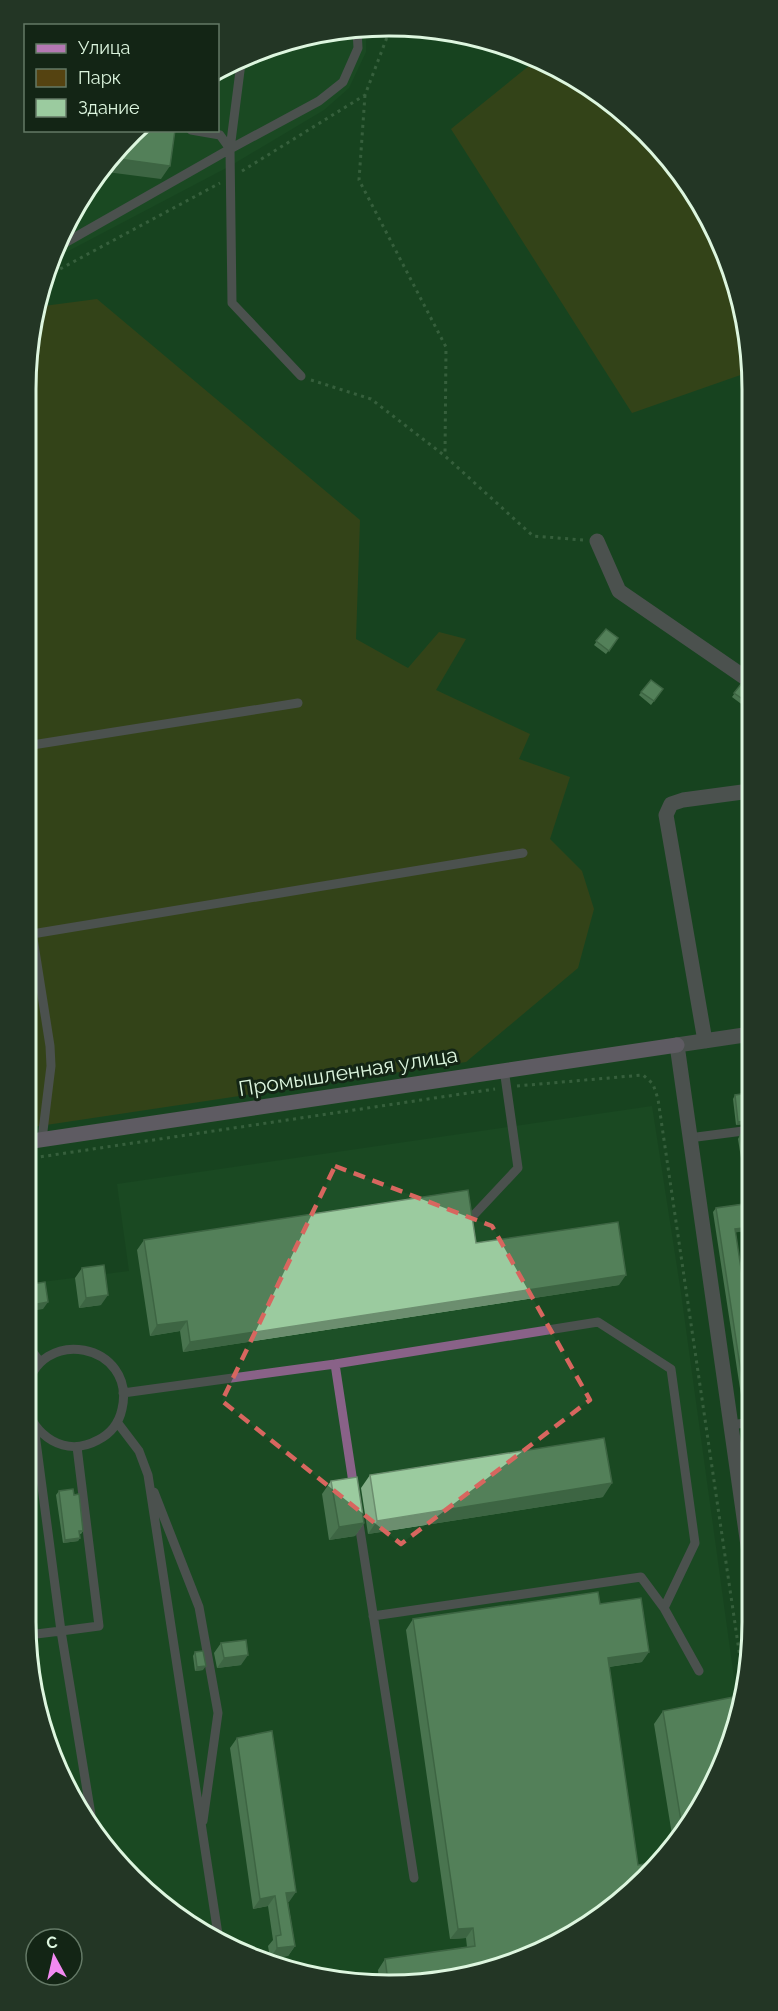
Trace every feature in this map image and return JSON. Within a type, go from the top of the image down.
[{"type":"street","points":[[597,541],[619,591],[742,676]]},
{"type":"street","points":[[705,1041],[666,814],[670,804],[683,800],[742,792]]},
{"type":"street","name":"Промышленная улица","points":[[36,1140],[742,1035]]},
{"type":"street","points":[[677,1045],[742,1503]]},
{"type":"lane","points":[[69,241],[319,101],[343,82],[358,48],[357,38]]},
{"type":"lane","points":[[240,69],[230,149],[232,303],[301,376]]},
{"type":"lane","points":[[203,132],[220,135],[230,149]]},
{"type":"lane","points":[[36,744],[298,703]]},
{"type":"lane","points":[[36,934],[524,853]]},
{"type":"lane","points":[[36,972],[50,1046],[51,1066],[42,1139]]},
{"type":"lane","points":[[472,1217],[518,1168],[504,1069]]},
{"type":"lane","points":[[689,1138],[742,1131]]},
{"type":"lane","points":[[123,1393],[335,1364],[598,1322],[671,1370],[695,1543],[664,1608]]},
{"type":"lane","points":[[36,1368],[47,1356],[64,1350],[73,1348],[92,1352],[113,1368],[122,1384],[123,1393],[121,1413],[117,1422],[104,1437],[86,1445],[76,1447],[60,1445],[46,1438],[36,1428]]},
{"type":"lane","points":[[36,1357],[40,1362]]},
{"type":"lane","points":[[335,1364],[414,1878]]},
{"type":"lane","points":[[117,1422],[139,1451],[199,1607],[218,1713],[202,1833]]},
{"type":"lane","points":[[731,1425],[742,1423]]},
{"type":"lane","points":[[36,1441],[61,1631],[90,1811]]},
{"type":"lane","points":[[37,1634],[99,1626],[76,1447]]},
{"type":"lane","points":[[148,1475],[217,1931]]},
{"type":"lane","points":[[373,1616],[641,1577],[664,1608],[699,1671]]},
{"type":"path","points":[[365,95],[358,180],[446,346],[445,456]]},
{"type":"path","points":[[301,376],[371,399],[445,456],[533,536],[597,541]]},
{"type":"path","points":[[36,1158],[507,1087],[643,1075],[652,1084],[660,1111],[740,1657]]},
{"type":"highlighted area","points":[[335,1166],[492,1226],[590,1400],[401,1544],[222,1401]]},
{"type":"shaded area","points":[[366,37],[366,52],[349,88],[324,110],[230,166],[63,254],[95,193],[124,156],[147,132],[219,132],[219,80],[254,63],[298,48]]},
{"type":"shaded area","points":[[652,1106],[681,1293],[735,1689],[724,1730],[700,1789],[683,1818],[639,1872],[585,1916],[524,1948],[458,1968],[389,1975],[320,1968],[254,1948],[212,1928],[193,1916],[139,1872],[95,1818],[83,1799],[63,1757],[48,1713],[39,1668],[36,1622],[36,1283],[129,1271],[117,1184]]},
{"type":"green space","points":[[530,65],[585,95],[622,124],[639,139],[669,174],[706,233],[730,298],[739,343],[741,375],[632,413],[451,129]]},
{"type":"green space","points":[[97,299],[360,520],[356,639],[408,668],[439,632],[466,639],[436,690],[530,734],[519,759],[570,777],[550,839],[582,871],[594,909],[578,968],[466,1062],[36,1126],[36,389],[39,343],[46,306]]},
{"type":"building","points":[[147,132],[175,132],[170,166],[121,159]]},
{"type":"building","points":[[606,629],[618,638],[609,651],[596,641]]},
{"type":"building","points":[[651,680],[663,689],[654,701],[641,692]]},
{"type":"building","points":[[742,683],[742,699],[734,693]]},
{"type":"building","points":[[742,1094],[742,1121],[738,1122],[735,1095]]},
{"type":"building","points":[[468,1190],[476,1243],[618,1222],[626,1275],[190,1342],[187,1321],[157,1325],[144,1240]]},
{"type":"building","points":[[742,1204],[742,1228],[735,1229],[742,1275],[742,1379],[716,1208]]},
{"type":"building","points":[[104,1265],[108,1295],[86,1298],[82,1268]]},
{"type":"building","points":[[45,1282],[48,1302],[36,1304],[36,1283]]},
{"type":"building","points":[[604,1438],[612,1483],[377,1521],[370,1475]]},
{"type":"building","points":[[357,1477],[364,1523],[339,1527],[331,1481]]},
{"type":"building","points":[[73,1489],[74,1495],[79,1494],[83,1531],[79,1531],[80,1538],[65,1540],[59,1491]]},
{"type":"building","points":[[598,1592],[600,1604],[641,1598],[649,1652],[608,1658],[638,1865],[646,1864],[604,1902],[545,1939],[480,1963],[435,1972],[387,1975],[385,1959],[475,1946],[473,1928],[458,1929],[413,1619]]},
{"type":"building","points":[[246,1640],[248,1655],[224,1658],[221,1643]]},
{"type":"building","points":[[203,1651],[206,1666],[197,1667],[195,1652]]},
{"type":"building","points":[[734,1697],[715,1757],[695,1799],[681,1821],[663,1711]]},
{"type":"building","points":[[272,1731],[296,1892],[286,1893],[295,1946],[277,1948],[276,1936],[281,1935],[275,1896],[260,1899],[237,1738]]}]
